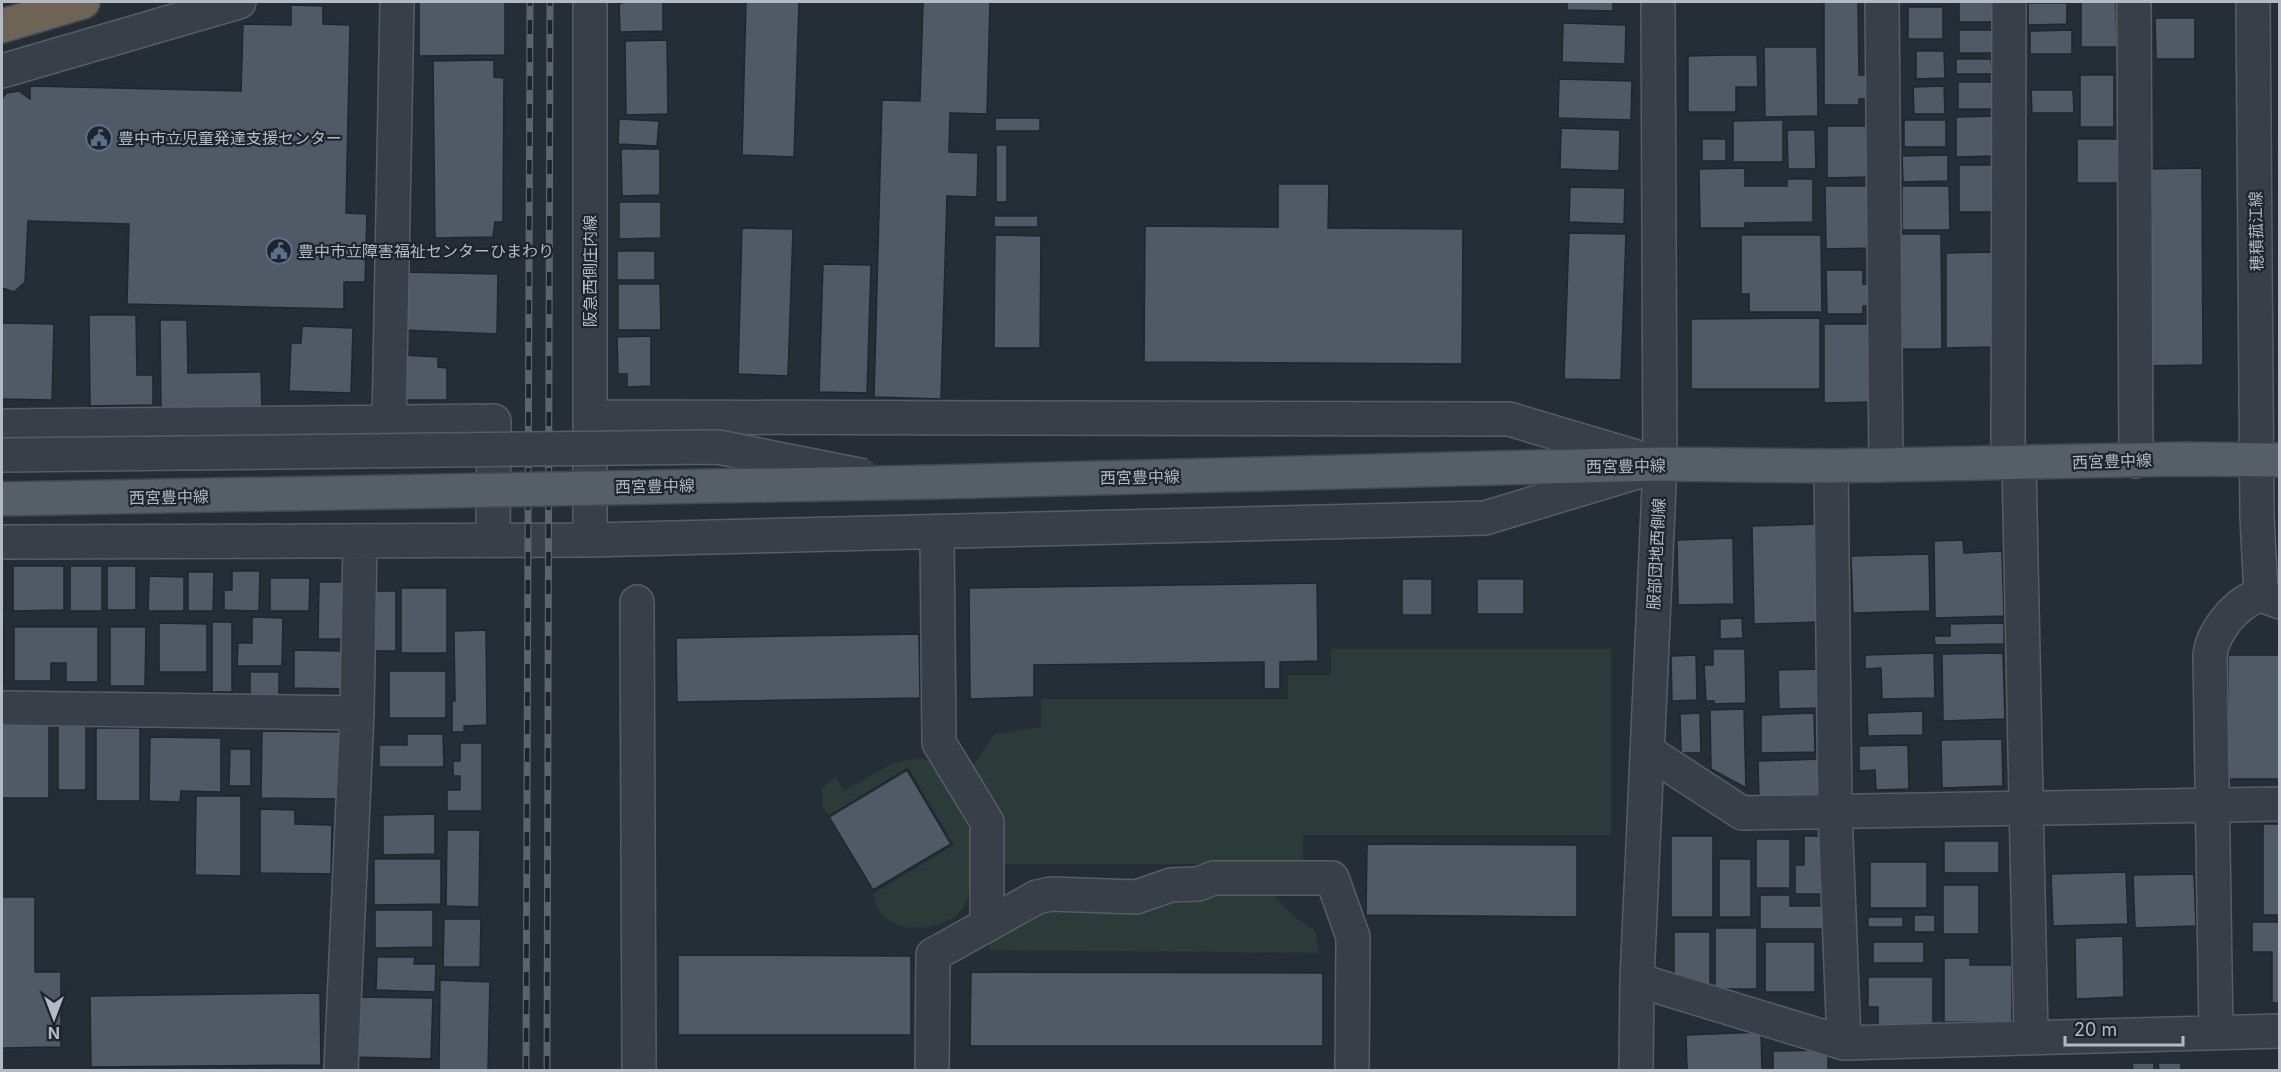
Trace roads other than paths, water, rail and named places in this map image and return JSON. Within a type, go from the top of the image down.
[{"type":"highway","points":[[2,26],[82,2]]},
{"type":"main road","name":"西宮豊中線","points":[[2,499],[886,481],[935,482],[1660,465],[1831,466],[2136,460],[2269,460]]},
{"type":"street","points":[[2,71],[239,2]]},
{"type":"street","points":[[389,422],[398,2]]},
{"type":"street","name":"阪急西側庄内線","points":[[590,2],[590,540]]},
{"type":"street","name":"服部団地西側線","points":[[1636,1071],[1637,980],[1660,465],[1658,2]]},
{"type":"street","points":[[1882,2],[1886,465]]},
{"type":"street","points":[[2009,2],[2013,464],[2026,809],[2031,1036]]},
{"type":"street","points":[[2134,2],[2136,460]]},
{"type":"street","name":"穂積菰江線","points":[[2253,2],[2269,460],[2257,517],[2270,598]]},
{"type":"street","points":[[590,417],[1509,419],[1660,465]]},
{"type":"street","points":[[2,426],[494,421],[494,540]]},
{"type":"street","points":[[2,455],[718,447],[886,481]]},
{"type":"street","points":[[2,542],[590,540],[1485,518],[1660,465]]},
{"type":"street","points":[[1831,466],[1835,812],[1844,1043]]},
{"type":"street","points":[[937,532],[939,744],[987,822],[987,925]]},
{"type":"street","points":[[341,1071],[357,713],[360,542]]},
{"type":"street","points":[[2216,1032],[2211,645],[2243,603],[2270,598]]},
{"type":"street","points":[[637,602],[639,1071]]},
{"type":"street","points":[[2,708],[357,713]]},
{"type":"street","points":[[1647,751],[1742,813],[2280,804]]},
{"type":"street","points":[[932,1071],[933,955],[1029,901],[1051,894],[1136,897],[1171,885],[1198,884],[1214,878],[1332,878],[1353,937],[1352,1071]]},
{"type":"street","points":[[1637,980],[1844,1043],[2031,1036],[2280,1031]]},
{"type":"railway","points":[[526,1070],[530,2]]},
{"type":"railway","points":[[547,1070],[550,2]]},
{"type":"place","name":"豊中市立児童発達支援センター","points":[[99,138]]},
{"type":"place","name":"豊中市立障害福祉センターひまわり","points":[[279,251]]}]
